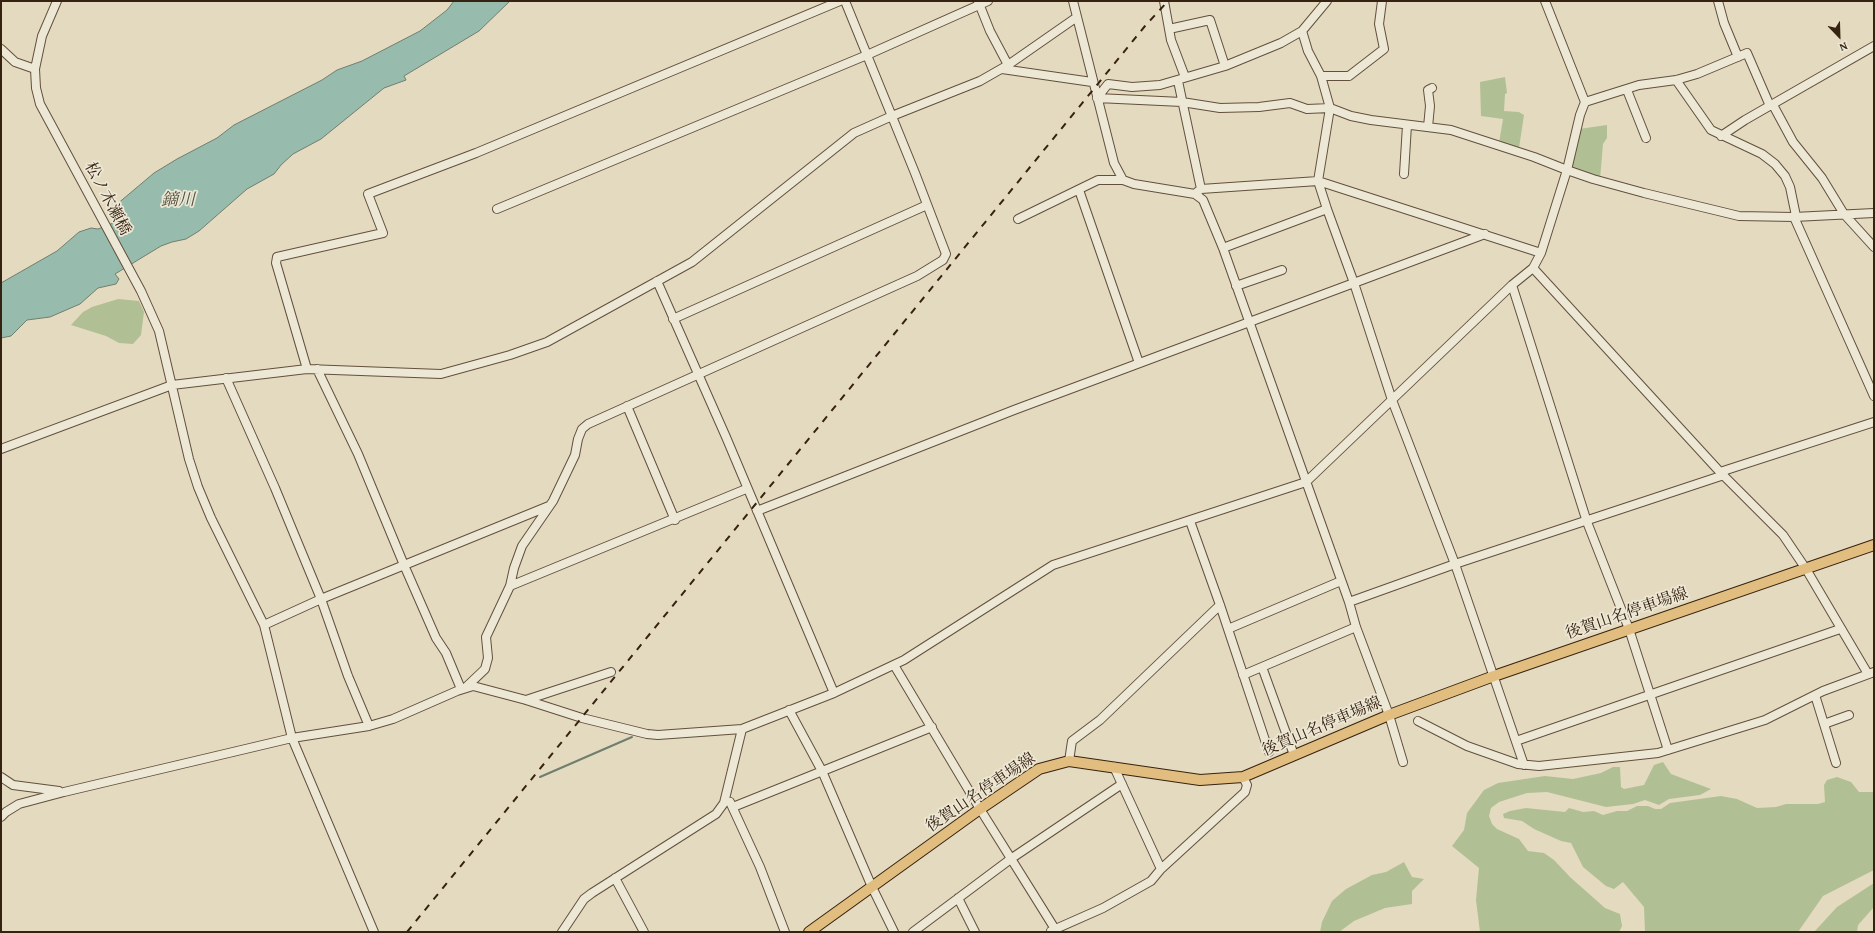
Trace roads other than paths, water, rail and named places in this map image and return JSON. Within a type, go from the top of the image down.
[{"type":"main road","name":"後賀山名停車場線","points":[[809,932],[980,809],[1039,769],[1069,761],[1200,780],[1243,776],[1389,715],[1494,676],[1874,545]]},
{"type":"street","name":"松ノ木瀬橋","points":[[57,1],[42,36],[35,69],[36,88],[40,104],[141,291],[159,331],[189,459],[198,487],[211,518],[264,625],[292,738],[374,932]]},
{"type":"street","points":[[307,369],[276,263],[277,257],[383,233],[368,194],[483,150],[840,1]]},
{"type":"street","points":[[1,817],[19,804],[64,792],[292,738],[369,726],[393,719],[463,688],[485,669],[488,658],[486,637],[510,586],[514,568],[522,546],[550,505],[575,456],[578,439],[582,429],[588,424],[627,406],[917,276],[943,260],[946,254],[845,1]]},
{"type":"street","points":[[497,209],[867,55],[978,3],[988,1]]},
{"type":"street","points":[[1073,1],[1092,82],[1114,163],[1123,180]]},
{"type":"street","points":[[1164,1],[1181,79],[1182,102],[1198,191],[1223,248],[1349,602],[1356,627],[1389,715],[1403,762]]},
{"type":"street","points":[[1097,98],[1108,84],[1132,87],[1160,86],[1225,66],[1281,43],[1302,31],[1326,1]]},
{"type":"street","points":[[1321,76],[1349,76],[1384,49],[1379,24],[1382,1]]},
{"type":"street","points":[[463,688],[481,687],[582,718],[658,735],[742,729],[834,693],[894,665],[1054,565],[1306,482],[1512,285],[1533,268],[1542,253],[1567,170],[1580,115],[1585,102],[1546,1]]},
{"type":"street","points":[[1718,1],[1724,23],[1738,57]]},
{"type":"street","points":[[978,3],[1005,67]]},
{"type":"street","points":[[1,449],[172,385],[307,369],[430,375],[452,372],[510,355],[547,342],[692,262],[854,133],[892,116],[980,81],[1005,67],[1077,17]]},
{"type":"street","points":[[1169,29],[1210,20],[1225,66]]},
{"type":"street","points":[[1302,31],[1308,51],[1321,76],[1330,108],[1318,180],[1392,400],[1455,564],[1524,765]]},
{"type":"street","points":[[1721,136],[1771,105],[1874,46]]},
{"type":"street","points":[[1,49],[15,62],[35,69]]},
{"type":"street","points":[[1585,102],[1639,85],[1676,80],[1747,54],[1771,105],[1793,142],[1822,178],[1844,214],[1874,247]]},
{"type":"street","points":[[1005,67],[1092,82]]},
{"type":"street","points":[[1676,80],[1711,130],[1762,154],[1775,164],[1785,176],[1790,188],[1795,216],[1874,396]]},
{"type":"street","points":[[1428,127],[1430,106],[1428,90],[1432,88]]},
{"type":"street","points":[[1627,90],[1646,138]]},
{"type":"street","points":[[1097,98],[1182,102],[1220,108],[1259,107],[1290,103],[1307,109],[1330,108],[1351,116],[1451,130],[1534,157],[1567,170],[1644,194],[1739,216],[1795,216],[1874,213]]},
{"type":"street","points":[[1404,174],[1407,125]]},
{"type":"street","points":[[1018,219],[1098,180],[1123,180],[1134,184],[1198,191],[1318,180],[1542,253]]},
{"type":"street","points":[[1079,190],[1139,363]]},
{"type":"street","points":[[673,319],[927,204]]},
{"type":"street","points":[[1223,248],[1327,209]]},
{"type":"street","points":[[757,511],[1139,363],[1485,234]]},
{"type":"street","points":[[1418,721],[1467,746],[1524,765],[1539,766],[1658,753],[1760,721],[1815,695],[1871,673],[1840,629],[1806,569],[1783,535],[1722,474],[1533,268]]},
{"type":"street","points":[[1236,286],[1282,270]]},
{"type":"street","points":[[657,281],[834,693]]},
{"type":"street","points":[[1512,285],[1588,522],[1629,629],[1668,750]]},
{"type":"street","points":[[317,369],[358,454],[436,638],[446,653],[463,688]]},
{"type":"street","points":[[226,378],[275,488],[321,600],[348,676],[369,726]]},
{"type":"street","points":[[627,406],[674,520]]},
{"type":"street","points":[[1349,602],[1455,564],[1588,522],[1874,422]]},
{"type":"street","points":[[510,586],[746,490]]},
{"type":"street","points":[[264,625],[550,505]]},
{"type":"street","points":[[1190,521],[1220,605],[1269,752]]},
{"type":"street","points":[[1228,629],[1341,581]]},
{"type":"street","points":[[1069,761],[1072,741],[1100,720],[1220,605]]},
{"type":"street","points":[[1243,675],[1356,627]]},
{"type":"street","points":[[1516,740],[1840,629]]},
{"type":"street","points":[[894,665],[980,809],[1012,858],[1053,930],[1103,908],[1151,881],[1161,869],[1245,792],[1247,785],[1243,776]]},
{"type":"street","points":[[1262,667],[1294,755]]},
{"type":"street","points":[[526,700],[611,672]]},
{"type":"street","points":[[1815,695],[1836,763]]},
{"type":"street","points":[[789,710],[822,771],[872,887],[894,932]]},
{"type":"street","points":[[1824,724],[1849,715]]},
{"type":"street","points":[[733,807],[932,727]]},
{"type":"street","points":[[562,932],[584,899],[716,814],[724,803],[727,794],[742,729]]},
{"type":"street","points":[[1114,767],[1161,869]]},
{"type":"street","points":[[1,777],[13,785],[64,792]]},
{"type":"street","points":[[913,932],[1012,858],[1122,784]]},
{"type":"street","points":[[727,794],[760,867],[785,932]]},
{"type":"street","points":[[615,878],[644,932]]},
{"type":"street","points":[[958,898],[975,932]]},
{"type":"water","name":"鏑川","points":[[454,1],[510,1],[479,31],[404,76],[406,80],[384,88],[321,139],[293,154],[274,174],[247,189],[199,231],[186,239],[161,246],[115,274],[119,279],[116,284],[98,288],[80,304],[50,317],[27,320],[11,336],[1,338],[1,283],[57,251],[79,232],[91,228],[98,229],[126,218],[116,205],[154,173],[217,138],[234,125],[322,80],[337,70],[362,61],[420,31],[447,10]]},
{"type":"waterway","points":[[540,777],[632,737]]},
{"type":"railway","points":[[407,932],[1145,26],[1168,1]]}]
